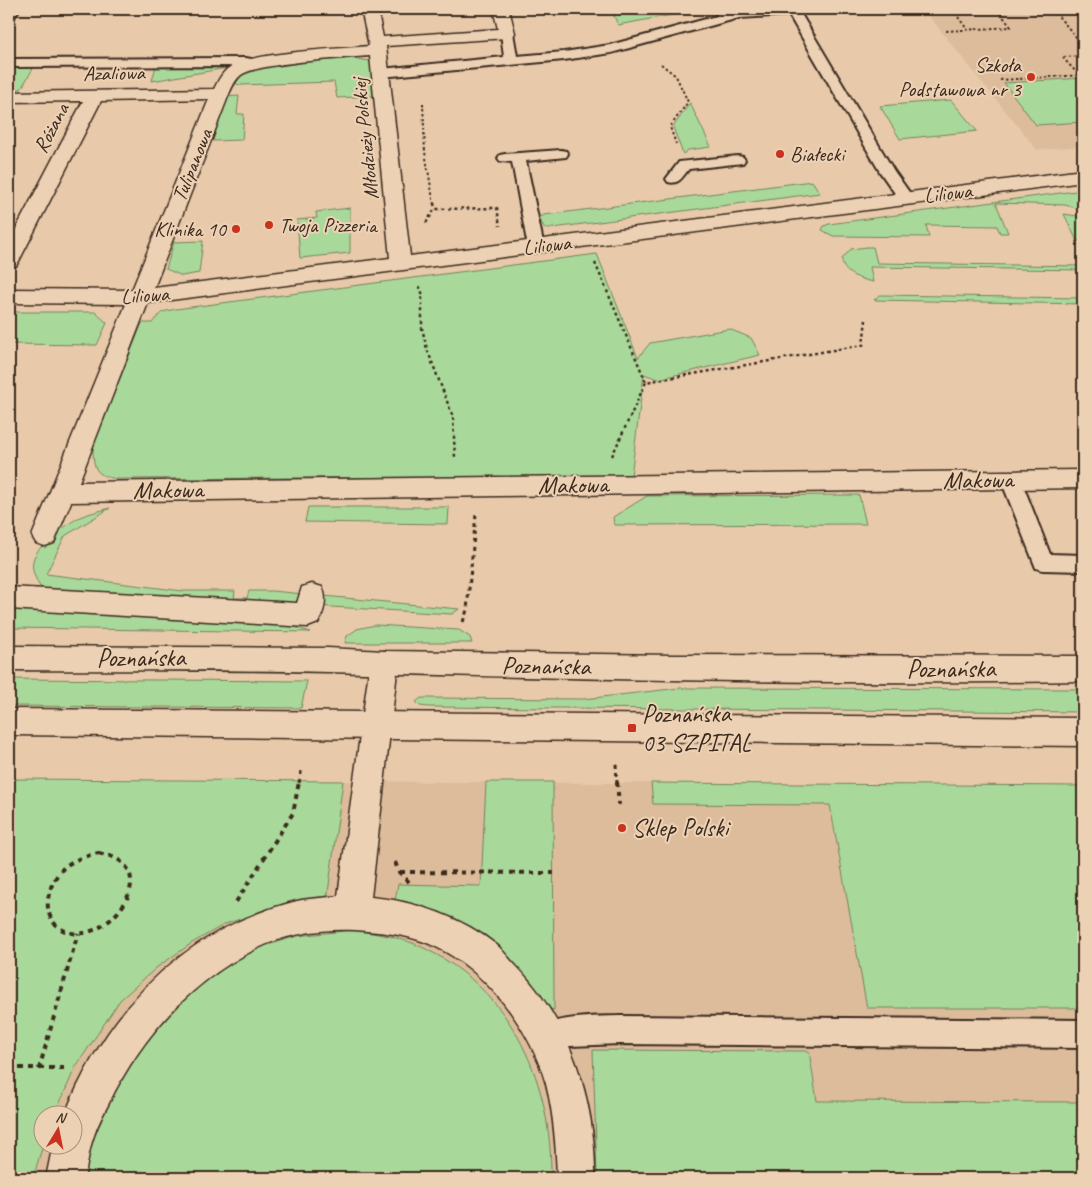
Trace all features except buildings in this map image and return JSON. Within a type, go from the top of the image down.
[{"type":"street","points":[[9,14],[12,9]]},
{"type":"street","name":"Młodzieży Polskiej","points":[[369,9],[377,46],[401,264]]},
{"type":"street","points":[[501,9],[507,32]]},
{"type":"street","name":"Tulipanowa","points":[[45,536],[220,94],[229,77],[236,70],[271,61],[377,46],[507,32]]},
{"type":"street","name":"Azaliowa","points":[[9,97],[220,94]]},
{"type":"street","name":"Różana","points":[[9,261],[95,96]]},
{"type":"street","name":"Liliowa","points":[[9,296],[139,297],[1083,176]]},
{"type":"street","name":"Makowa","points":[[62,492],[1083,479]]},
{"type":"street","name":"Poznańska","points":[[9,598],[308,615],[312,595]]},
{"type":"street","name":"Poznańska","points":[[9,658],[328,660],[384,663],[674,668],[1083,669]]},
{"type":"street","points":[[353,911],[384,663]]},
{"type":"street","points":[[9,722],[1083,732]]},
{"type":"street","points":[[69,1159],[87,1106],[108,1065],[136,1024],[166,990],[201,961],[238,939],[276,923],[315,913],[353,911],[379,912],[430,925],[453,936],[475,951],[496,968],[515,988],[532,1011],[546,1037],[562,1076],[573,1118],[576,1178]]},
{"type":"lane","points":[[380,73],[564,56],[611,49],[722,13],[793,11],[887,172],[906,199]]},
{"type":"lane","points":[[507,32],[511,60]]},
{"type":"lane","points":[[9,63],[246,62],[248,66]]},
{"type":"lane","points":[[536,247],[512,158],[561,154]]},
{"type":"lane","points":[[673,179],[684,165],[738,160]]},
{"type":"lane","points":[[1010,480],[1044,562],[1083,563]]},
{"type":"lane","points":[[546,1037],[570,1032],[620,1030],[1083,1034]]},
{"type":"path","points":[[952,9],[968,29]]},
{"type":"path","points":[[946,31],[1011,27],[996,9]]},
{"type":"path","points":[[1052,9],[1083,45]]},
{"type":"path","points":[[1078,75],[1062,57],[1083,56]]},
{"type":"path","points":[[661,64],[676,76],[688,102],[670,127],[679,156],[684,165]]},
{"type":"path","points":[[1000,80],[1083,75]]},
{"type":"path","points":[[423,103],[425,152],[435,209],[424,226]]},
{"type":"path","points":[[435,209],[497,208],[500,227]]},
{"type":"path","points":[[594,260],[646,382]]},
{"type":"path","points":[[417,283],[422,291],[422,328],[427,349],[453,417],[468,487],[467,610],[463,622]]},
{"type":"path","points":[[646,382],[862,345],[866,320]]},
{"type":"path","points":[[599,485],[646,382]]},
{"type":"path","points":[[616,764],[619,805]]},
{"type":"path","points":[[234,905],[293,813],[302,768]]},
{"type":"path","points":[[111,854],[121,860],[128,868],[131,879],[130,892],[125,904],[116,916],[105,925],[91,932],[78,933],[65,931],[54,924],[48,913],[47,899],[51,886],[59,873],[71,862],[85,855],[111,854]]},
{"type":"path","points":[[399,872],[554,873]]},
{"type":"path","points":[[39,1068],[78,933]]},
{"type":"path","points":[[9,1068],[76,1068],[108,1065]]},
{"type":"shaded area","name":"Szkoła Podstawowa nr 3","points":[[923,9],[1083,9],[1083,146],[1037,150]]},
{"type":"shaded area","points":[[9,779],[1083,786],[1083,1178],[9,1178]]},
{"type":"green space","points":[[611,9],[704,9],[618,25]]},
{"type":"green space","points":[[351,58],[370,61],[374,96],[337,98],[334,82],[239,85],[233,79],[242,73],[271,65]]},
{"type":"green space","points":[[241,64],[152,81],[156,66],[34,67],[21,89],[9,90],[9,66]]},
{"type":"green space","points":[[1083,78],[1083,122],[1036,125],[1004,83]]},
{"type":"green space","points":[[239,96],[237,114],[244,114],[242,140],[213,141],[226,97]]},
{"type":"green space","points":[[951,100],[977,131],[900,139],[880,106]]},
{"type":"green space","points":[[690,103],[711,147],[688,150],[683,154],[673,127]]},
{"type":"green space","points":[[812,181],[820,193],[545,229],[539,218],[544,215]]},
{"type":"green space","points":[[1083,190],[1083,210],[1065,205],[996,203],[1008,233],[1000,233],[997,226],[926,225],[929,237],[833,236],[822,230],[824,226],[829,224]]},
{"type":"green space","points":[[350,208],[350,253],[300,258],[297,220],[317,218],[316,212]]},
{"type":"green space","points":[[1064,214],[1077,216],[1083,221],[1083,240],[1077,241]]},
{"type":"green space","points":[[203,241],[199,273],[182,276],[166,269],[174,242]]},
{"type":"green space","points":[[873,247],[877,263],[1083,266],[1083,270],[870,267],[873,282],[848,272],[842,259],[851,249]]},
{"type":"green space","points":[[597,254],[638,358],[650,343],[729,329],[751,338],[760,355],[658,379],[644,374],[631,476],[118,479],[104,476],[95,466],[93,446],[142,323],[152,323],[162,312]]},
{"type":"green space","points":[[880,295],[1083,298],[1083,304],[874,300]]},
{"type":"green space","points":[[15,312],[95,312],[107,323],[97,345],[9,344],[9,315]]},
{"type":"green space","points":[[859,495],[866,524],[614,525],[613,517],[647,496]]},
{"type":"green space","points":[[308,507],[449,507],[448,524],[305,522]]},
{"type":"green space","points":[[110,508],[65,536],[46,574],[183,591],[235,591],[234,598],[247,598],[249,591],[272,591],[459,609],[452,614],[57,591],[40,587],[34,575],[33,561],[35,555],[45,542],[80,517]]},
{"type":"green space","points":[[9,607],[277,621],[310,632],[9,628]]},
{"type":"green space","points":[[375,625],[459,630],[470,637],[472,643],[345,643],[347,636],[357,629]]},
{"type":"green space","points":[[9,679],[307,681],[301,708],[9,706]]},
{"type":"green space","points":[[680,688],[1083,689],[1083,712],[428,707],[420,706],[416,702],[421,698],[584,699]]},
{"type":"green space","points":[[9,779],[343,781],[327,900],[268,910],[225,924],[192,943],[156,968],[120,1000],[75,1068],[59,1104],[32,1104],[32,1154],[40,1154],[33,1178],[9,1178]]},
{"type":"green space","points":[[486,782],[553,782],[554,1010],[545,1008],[395,901],[398,884],[481,886]]},
{"type":"green space","points":[[651,783],[1083,786],[1083,1008],[867,1008],[830,805],[653,804]]},
{"type":"green space","points":[[353,930],[399,939],[426,949],[457,968],[483,990],[504,1016],[522,1044],[535,1075],[544,1108],[550,1143],[551,1178],[81,1178],[87,1152],[102,1111],[145,1038],[201,982],[232,962],[264,946],[297,936]]},
{"type":"green space","points":[[593,1050],[809,1051],[817,1101],[1083,1102],[1083,1178],[597,1178]]},
{"type":"place","name":"Szkoła Podstawowa nr 3","points":[[1031,77]]},
{"type":"place","name":"Białecki","points":[[780,154]]},
{"type":"place","name":"Twoja Pizzeria","points":[[269,225]]},
{"type":"place","name":"Klinika 10","points":[[236,229]]},
{"type":"place","name":"Poznańska 03 SZPITAL","points":[[632,728]]},
{"type":"place","name":"Sklep Polski","points":[[622,828]]}]
